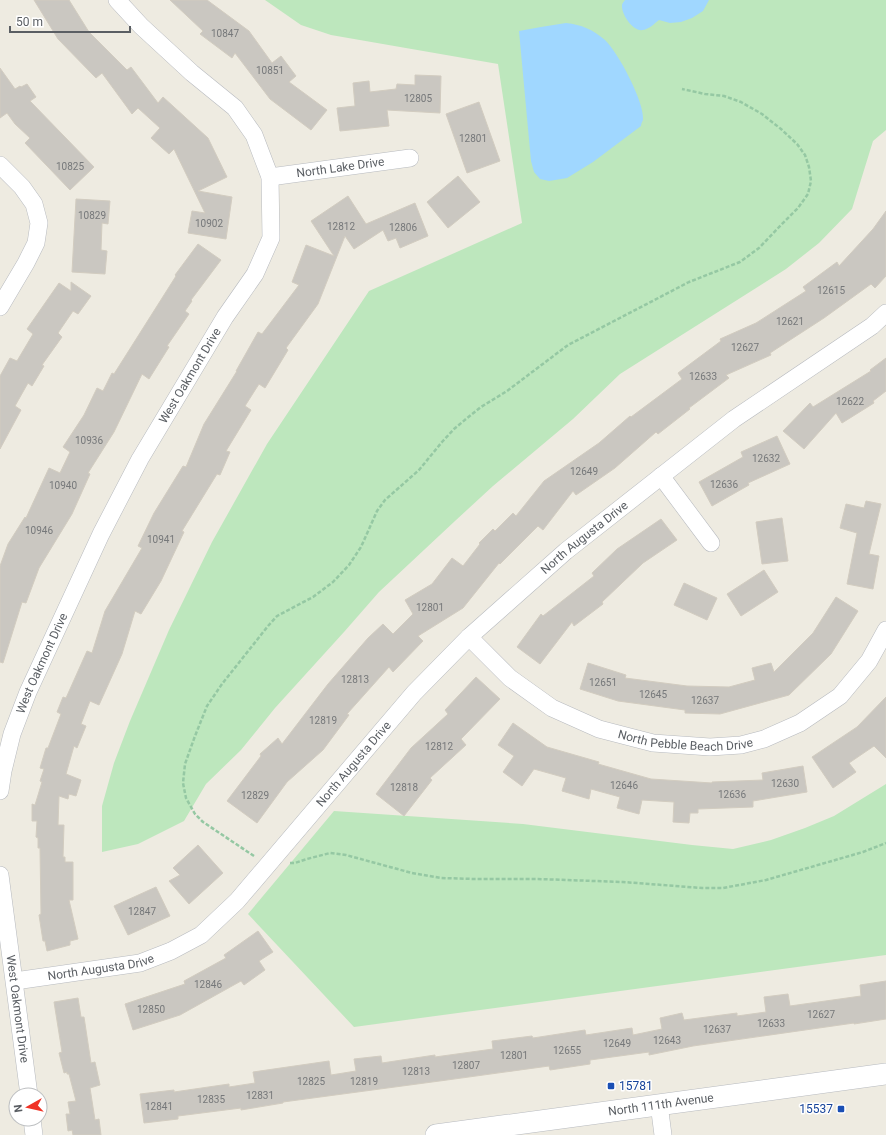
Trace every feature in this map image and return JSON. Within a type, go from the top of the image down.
[{"type":"street","name":"West Oakmont Drive","points":[[0,790],[12,734],[28,692],[101,534],[148,445],[225,317],[255,274],[271,238],[270,177],[254,135],[235,108],[187,68],[142,26],[117,0]]},
{"type":"street","name":"North Lake Drive","points":[[270,177],[410,158]]},
{"type":"street","points":[[0,165],[22,188],[34,204],[39,223],[36,243],[0,308]]},
{"type":"street","name":"North Augusta Drive","points":[[15,981],[140,963],[171,951],[200,935],[237,901],[414,693],[469,637],[566,551],[734,419],[872,326],[886,312]]},
{"type":"street","points":[[661,476],[711,543]]},
{"type":"street","name":"North Pebble Beach Drive","points":[[469,637],[510,678],[552,708],[599,729],[653,743],[710,747],[741,745],[764,739],[800,723],[840,696],[869,661],[886,630]]},
{"type":"street","name":"West Oakmont Drive","points":[[0,875],[28,1087]]},
{"type":"street","name":"North 111th Avenue","points":[[436,1135],[886,1074]]},
{"type":"street","points":[[659,1104],[663,1135]]},
{"type":"green space","points":[[265,0],[886,0],[886,130],[873,141],[852,209],[819,243],[786,269],[620,374],[573,419],[493,486],[379,592],[275,708],[241,750],[206,784],[184,821],[138,844],[102,852],[102,806],[114,763],[130,721],[169,630],[212,542],[267,444],[369,291],[522,223],[498,64],[331,35],[301,25]]},
{"type":"green space","points":[[886,784],[886,955],[354,1027],[248,914],[334,811],[523,824],[733,849],[771,840],[834,816]]},
{"type":"water","points":[[625,0],[709,0],[703,11],[692,18],[681,22],[670,23],[659,20],[643,30],[639,30],[628,22],[623,13],[622,4]]},
{"type":"water","points":[[566,23],[582,26],[591,30],[605,40],[610,46],[630,78],[640,102],[643,120],[641,126],[593,162],[567,178],[549,181],[540,179],[534,172],[531,161],[519,31]]},
{"type":"building","points":[[34,0],[69,0],[89,32],[127,70],[131,67],[158,103],[163,97],[208,138],[227,177],[198,191],[232,197],[226,239],[188,233],[192,211],[205,213],[174,149],[169,154],[151,138],[160,128],[138,108],[132,114],[102,73],[96,78],[58,39]]},
{"type":"building","points":[[170,0],[207,0],[249,31],[272,63],[281,56],[296,76],[289,82],[327,110],[311,130],[270,99],[235,53],[232,58],[200,34],[203,31]]},
{"type":"building","points":[[0,68],[15,89],[27,84],[36,97],[30,101],[94,167],[70,190],[25,143],[30,138],[15,124],[7,113],[0,118]]},
{"type":"building","points":[[415,75],[441,76],[440,113],[387,110],[389,126],[340,131],[337,108],[355,106],[353,83],[369,81],[370,92],[396,89],[397,84],[415,85]]},
{"type":"building","points":[[479,102],[500,161],[467,173],[446,114]]},
{"type":"building","points":[[458,176],[480,202],[448,228],[427,202]]},
{"type":"building","points":[[348,196],[366,224],[415,203],[428,236],[400,248],[396,238],[388,241],[383,230],[354,249],[345,236],[318,304],[286,348],[288,350],[265,388],[259,384],[245,406],[251,410],[226,451],[230,452],[220,475],[217,474],[182,531],[184,532],[161,581],[141,614],[135,611],[122,654],[99,705],[90,701],[81,724],[86,726],[77,748],[74,746],[66,774],[81,780],[76,796],[69,794],[68,799],[59,796],[58,825],[64,825],[63,857],[65,857],[65,862],[73,862],[73,900],[69,900],[78,939],[70,941],[70,945],[47,951],[45,941],[43,941],[39,915],[41,914],[40,848],[38,848],[38,838],[36,837],[37,821],[32,821],[32,804],[35,805],[42,782],[40,781],[44,769],[40,768],[46,748],[48,748],[61,714],[57,712],[63,697],[66,698],[87,651],[92,653],[105,611],[142,548],[138,546],[154,513],[183,466],[186,467],[204,424],[237,371],[258,332],[262,334],[299,285],[292,282],[306,245],[334,256],[311,221]]},
{"type":"building","points":[[76,199],[110,201],[108,224],[102,223],[101,250],[107,251],[105,274],[72,272]]},
{"type":"building","points":[[886,211],[886,276],[875,288],[871,284],[824,318],[770,353],[771,355],[726,375],[729,378],[689,408],[690,409],[658,434],[656,432],[615,468],[576,495],[573,491],[543,530],[538,526],[500,564],[499,563],[463,608],[418,636],[423,641],[393,672],[389,667],[347,714],[349,715],[323,750],[287,782],[257,823],[227,801],[261,756],[260,754],[278,738],[282,744],[328,684],[368,638],[383,624],[393,634],[413,614],[405,600],[432,584],[452,558],[463,566],[480,544],[479,543],[493,529],[495,531],[513,513],[516,516],[544,481],[599,443],[630,416],[631,417],[682,379],[678,373],[721,341],[720,339],[756,323],[806,291],[803,287],[837,262],[839,266],[873,229]]},
{"type":"building","points":[[198,244],[221,260],[191,300],[192,301],[185,311],[189,314],[167,346],[169,347],[149,379],[142,374],[114,432],[88,473],[90,474],[72,514],[39,568],[26,603],[22,602],[3,663],[0,662],[0,566],[8,544],[25,517],[26,518],[49,468],[60,473],[70,452],[63,447],[84,415],[97,388],[103,391],[112,373],[114,374],[176,276],[175,275]]},
{"type":"building","points":[[71,282],[91,296],[78,314],[73,311],[58,333],[62,337],[42,365],[44,366],[32,386],[28,383],[15,406],[21,410],[0,449],[0,376],[10,358],[17,361],[33,334],[27,329],[59,283],[71,291]]},
{"type":"building","points":[[886,358],[886,391],[873,401],[874,403],[842,423],[836,413],[804,449],[783,431],[810,403],[813,407],[871,371],[870,370]]},
{"type":"building","points":[[777,436],[790,464],[748,483],[749,485],[712,506],[699,482],[743,457],[741,452]]},
{"type":"building","points":[[866,501],[881,504],[869,554],[879,556],[873,589],[847,584],[857,533],[840,528],[846,504],[864,508]]},
{"type":"building","points":[[782,518],[788,561],[762,564],[756,522]]},
{"type":"building","points":[[661,519],[677,540],[643,563],[602,602],[603,604],[574,626],[572,622],[540,664],[517,647],[541,614],[543,616],[594,576],[592,573],[617,549]]},
{"type":"building","points":[[764,570],[778,592],[741,616],[727,594]]},
{"type":"building","points":[[684,583],[717,598],[707,620],[674,605]]},
{"type":"building","points":[[836,597],[858,611],[831,654],[789,695],[720,714],[685,713],[685,710],[618,701],[580,689],[588,663],[626,675],[625,678],[687,686],[729,687],[755,680],[752,668],[771,663],[774,672],[813,633]]},
{"type":"building","points":[[476,677],[500,699],[461,739],[466,745],[430,778],[432,780],[404,816],[376,794],[411,748],[448,714],[445,710]]},
{"type":"building","points":[[886,697],[886,758],[874,746],[849,763],[856,772],[833,788],[812,757],[857,727]]},
{"type":"building","points":[[513,723],[547,747],[599,762],[598,764],[651,779],[712,783],[763,780],[762,773],[803,766],[807,792],[753,801],[753,807],[698,809],[698,813],[690,813],[689,823],[673,822],[674,802],[642,800],[639,814],[617,808],[620,797],[591,789],[589,799],[562,791],[566,778],[534,769],[522,786],[503,772],[514,756],[498,745]]},
{"type":"building","points":[[198,845],[223,873],[189,904],[169,881],[180,875],[173,868]]},
{"type":"building","points":[[156,887],[170,916],[128,935],[114,906]]},
{"type":"building","points":[[258,931],[273,952],[259,961],[265,970],[244,985],[241,981],[180,1015],[133,1030],[125,1004],[185,984],[184,981],[226,958],[224,955]]},
{"type":"building","points":[[886,981],[886,1019],[693,1046],[649,1055],[649,1052],[590,1060],[590,1064],[550,1070],[549,1066],[283,1102],[241,1110],[241,1108],[178,1116],[178,1119],[144,1123],[140,1094],[174,1090],[174,1092],[229,1084],[229,1087],[255,1083],[253,1072],[329,1061],[331,1075],[356,1071],[354,1059],[381,1056],[382,1063],[435,1055],[435,1057],[493,1049],[492,1041],[532,1036],[533,1038],[585,1030],[586,1035],[632,1028],[633,1035],[662,1029],[660,1018],[682,1013],[684,1020],[737,1013],[737,1016],[766,1012],[764,997],[788,994],[790,1006],[861,996],[860,985]]},
{"type":"building","points":[[78,998],[81,1017],[84,1017],[91,1063],[95,1062],[100,1085],[90,1088],[95,1120],[99,1119],[101,1135],[73,1135],[72,1130],[68,1131],[66,1114],[70,1114],[68,1102],[76,1101],[69,1074],[67,1074],[67,1072],[64,1073],[59,1053],[62,1052],[54,1002]]},
{"type":"place","name":"15781","points":[[611,1086]]},
{"type":"place","name":"15537","points":[[841,1109]]}]
